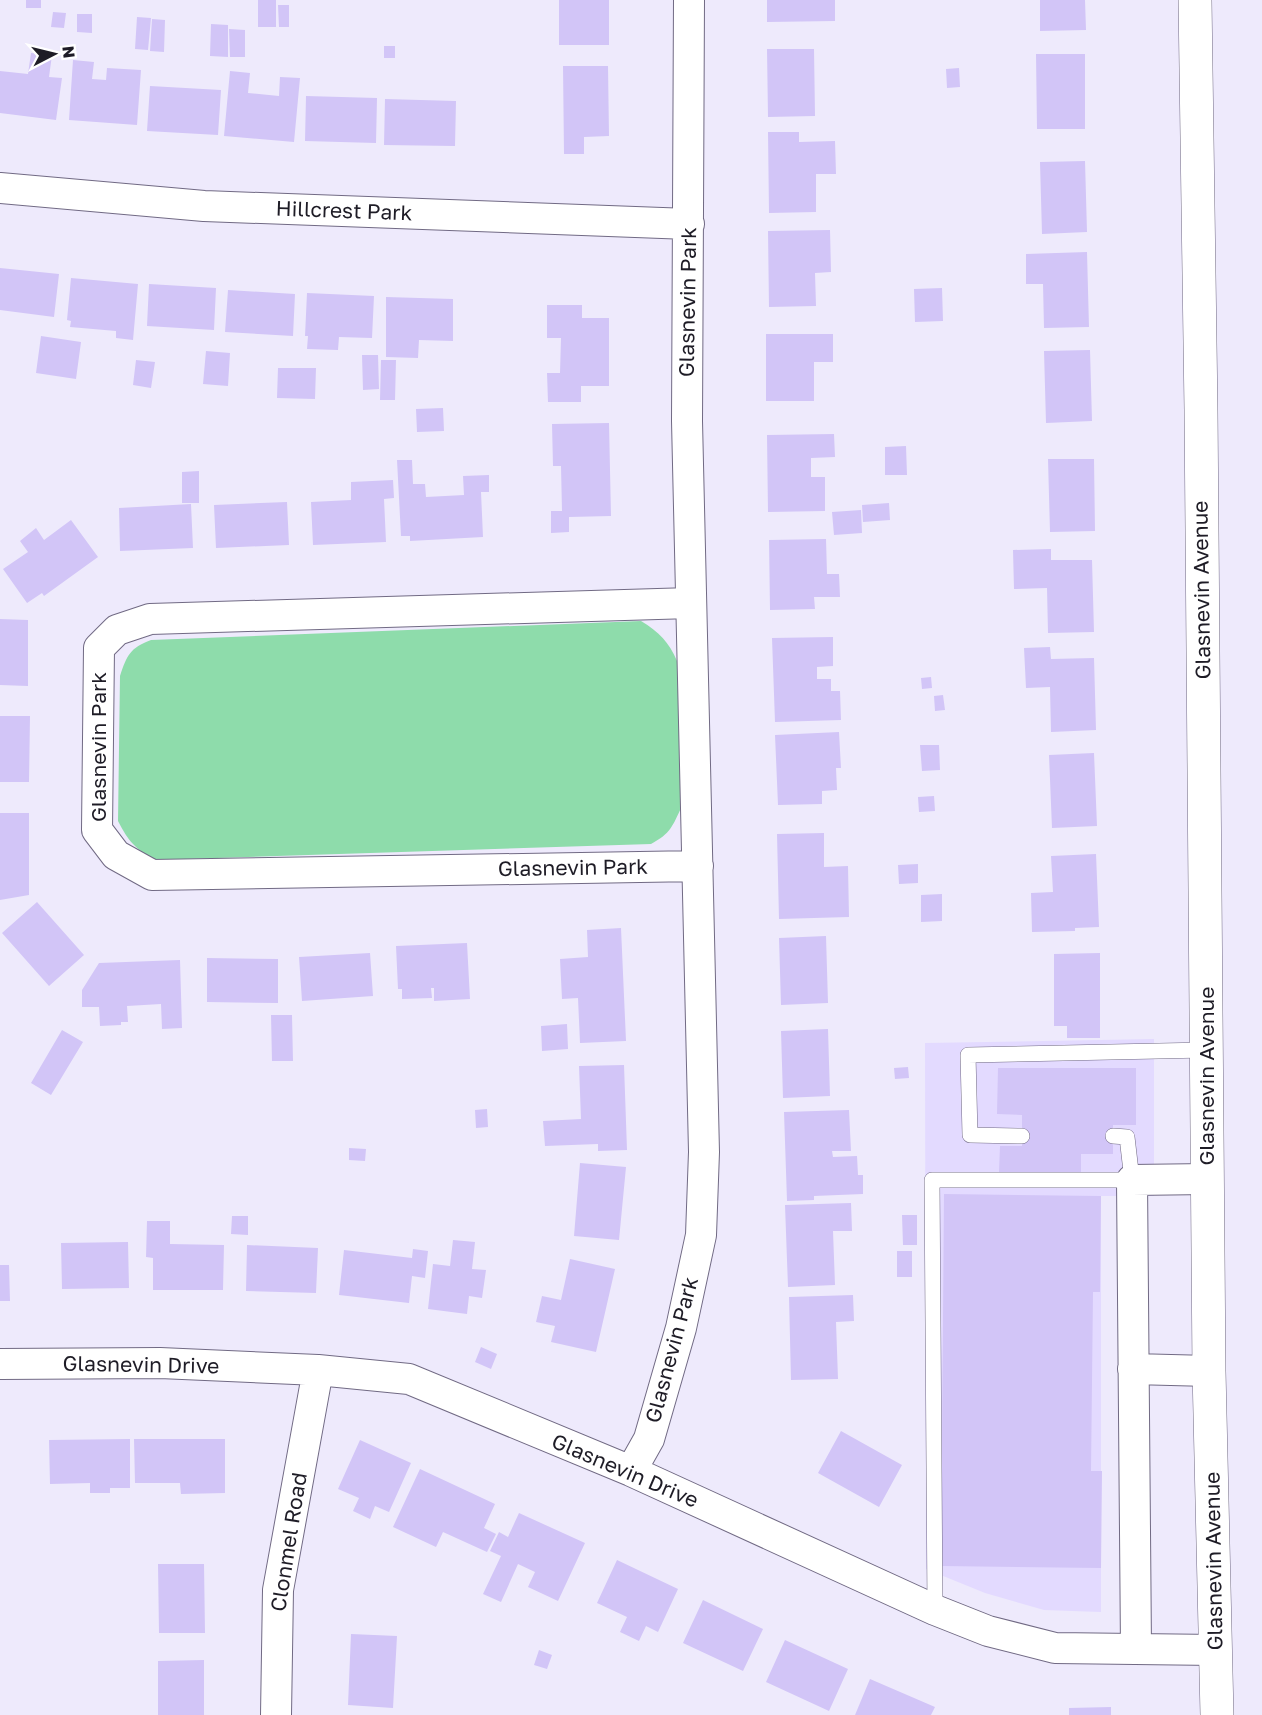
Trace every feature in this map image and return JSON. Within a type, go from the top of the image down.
[{"type":"main road","name":"Glasnevin Avenue","points":[[1195,0],[1201,410],[1209,1371],[1217,1715]]},
{"type":"street","name":"Glasnevin Park","points":[[631,1471],[649,1439],[681,1328],[701,1235],[704,1152],[687,421],[689,0]]},
{"type":"street","name":"Hillcrest Park","points":[[0,188],[204,206],[689,224]]},
{"type":"street","name":"Glasnevin Park","points":[[692,603],[150,619],[117,630],[99,648],[98,830],[116,855],[152,876],[698,866]]},
{"type":"street","name":"Glasnevin Avenue","points":[[1132,1180],[1208,1179]]},
{"type":"street","points":[[1132,1180],[1136,1649]]},
{"type":"street","name":"Glasnevin Drive","points":[[9,1364],[160,1363],[318,1370],[409,1379],[631,1471],[935,1610],[988,1631],[1055,1648],[1216,1650]]},
{"type":"street","points":[[1133,1369],[1209,1371]]},
{"type":"street","name":"Clonmel Road","points":[[276,1715],[278,1590],[318,1370]]},
{"type":"lane","points":[[1022,1136],[970,1135],[968,1055],[1206,1050]]},
{"type":"lane","points":[[935,1610],[932,1180],[1132,1180],[1127,1137],[1113,1136]]},
{"type":"shaded area","points":[[1154,1039],[1154,1196],[1101,1196],[1101,1612],[1044,1610],[985,1593],[926,1569],[925,1043]]},
{"type":"green space","points":[[641,621],[663,638],[677,661],[682,806],[670,829],[651,844],[154,860],[133,844],[118,821],[120,676],[130,653],[151,640]]},
{"type":"building","points":[[26,0],[41,0],[41,8],[26,8]]},
{"type":"building","points":[[258,0],[276,0],[276,27],[258,27]]},
{"type":"building","points":[[559,0],[609,0],[609,45],[559,45]]},
{"type":"building","points":[[767,0],[835,0],[835,21],[767,22]]},
{"type":"building","points":[[1040,0],[1085,0],[1086,30],[1040,31]]},
{"type":"building","points":[[278,5],[289,5],[289,27],[279,27]]},
{"type":"building","points":[[53,12],[66,13],[64,28],[51,27]]},
{"type":"building","points":[[77,14],[92,14],[92,33],[77,32]]},
{"type":"building","points":[[137,17],[151,18],[148,50],[135,49]]},
{"type":"building","points":[[152,19],[165,20],[164,52],[150,51]]},
{"type":"building","points":[[211,24],[228,25],[228,57],[210,56]]},
{"type":"building","points":[[229,29],[245,30],[245,57],[230,57]]},
{"type":"building","points":[[384,46],[395,46],[395,58],[384,58]]},
{"type":"building","points":[[767,49],[814,49],[815,116],[768,117]]},
{"type":"building","points":[[31,53],[52,55],[49,77],[62,78],[56,120],[0,113],[0,71],[28,74]]},
{"type":"building","points":[[1036,54],[1085,54],[1085,129],[1037,129]]},
{"type":"building","points":[[73,60],[94,62],[92,79],[106,80],[107,68],[141,70],[137,125],[69,120]]},
{"type":"building","points":[[563,66],[608,66],[609,136],[584,137],[584,154],[564,154]]},
{"type":"building","points":[[959,68],[960,87],[947,88],[946,69]]},
{"type":"building","points":[[230,71],[250,73],[248,93],[279,96],[280,77],[300,78],[294,142],[224,136]]},
{"type":"building","points":[[150,86],[221,90],[218,135],[147,131]]},
{"type":"building","points":[[306,96],[377,98],[376,143],[305,141]]},
{"type":"building","points":[[385,99],[456,101],[455,146],[384,145]]},
{"type":"building","points":[[768,132],[799,132],[799,142],[835,141],[836,174],[816,174],[816,212],[769,213]]},
{"type":"building","points":[[1085,161],[1087,232],[1042,234],[1040,162]]},
{"type":"building","points":[[830,230],[831,272],[815,273],[816,306],[769,307],[768,231]]},
{"type":"building","points":[[1087,252],[1089,327],[1044,328],[1043,284],[1026,284],[1026,254]]},
{"type":"building","points":[[0,268],[59,274],[54,317],[0,310]]},
{"type":"building","points":[[71,278],[138,284],[133,340],[116,338],[116,331],[70,327],[71,321],[67,320]]},
{"type":"building","points":[[149,284],[216,288],[214,330],[147,326]]},
{"type":"building","points":[[942,288],[943,321],[915,322],[914,289]]},
{"type":"building","points":[[228,290],[295,294],[293,336],[225,332]]},
{"type":"building","points":[[307,293],[374,296],[372,338],[339,337],[338,350],[307,349],[308,336],[305,336]]},
{"type":"building","points":[[386,297],[453,299],[453,341],[419,340],[418,358],[386,357]]},
{"type":"building","points":[[547,305],[582,305],[582,318],[609,318],[609,386],[581,386],[581,402],[548,402],[547,373],[560,373],[561,338],[547,338]]},
{"type":"building","points":[[766,334],[833,334],[833,362],[814,362],[814,401],[766,401]]},
{"type":"building","points":[[41,336],[81,342],[76,379],[36,373]]},
{"type":"building","points":[[1090,350],[1092,421],[1046,423],[1044,351]]},
{"type":"building","points":[[206,351],[230,353],[228,386],[203,384]]},
{"type":"building","points":[[362,355],[378,355],[379,389],[363,390]]},
{"type":"building","points":[[136,360],[155,362],[151,388],[133,385]]},
{"type":"building","points":[[381,360],[396,360],[395,400],[380,400]]},
{"type":"building","points":[[278,368],[316,368],[315,399],[277,398]]},
{"type":"building","points":[[443,408],[444,431],[417,432],[416,409]]},
{"type":"building","points":[[609,423],[611,516],[569,517],[569,532],[551,533],[551,511],[562,511],[561,466],[553,466],[552,424]]},
{"type":"building","points":[[834,434],[835,457],[811,458],[811,477],[825,477],[825,511],[768,512],[767,435]]},
{"type":"building","points":[[906,446],[907,475],[885,475],[885,447]]},
{"type":"building","points":[[1048,459],[1094,459],[1095,531],[1050,532]]},
{"type":"building","points":[[397,460],[412,460],[413,484],[425,484],[426,497],[464,495],[463,476],[489,475],[489,492],[481,492],[483,537],[410,541],[410,536],[401,536]]},
{"type":"building","points":[[199,471],[199,503],[182,503],[182,472]]},
{"type":"building","points":[[393,480],[394,498],[384,499],[386,542],[313,545],[311,502],[351,500],[351,482]]},
{"type":"building","points":[[287,502],[289,545],[216,548],[214,505]]},
{"type":"building","points":[[889,503],[890,520],[863,522],[862,505]]},
{"type":"building","points":[[191,504],[193,548],[120,551],[119,508]]},
{"type":"building","points":[[861,510],[862,533],[834,535],[832,512]]},
{"type":"building","points":[[71,520],[98,557],[44,596],[42,593],[27,603],[3,569],[28,552],[20,541],[36,528],[44,540]]},
{"type":"building","points":[[826,539],[827,574],[839,574],[840,597],[814,597],[815,609],[770,610],[769,540]]},
{"type":"building","points":[[1051,549],[1051,560],[1092,560],[1094,632],[1048,633],[1047,588],[1014,589],[1013,550]]},
{"type":"building","points":[[0,619],[28,620],[28,686],[0,685]]},
{"type":"building","points":[[833,637],[833,666],[817,667],[817,679],[831,679],[831,691],[840,691],[841,720],[775,722],[772,638]]},
{"type":"building","points":[[1050,647],[1051,659],[1094,658],[1096,730],[1051,732],[1050,687],[1026,688],[1024,648]]},
{"type":"building","points":[[931,677],[932,688],[922,689],[921,678]]},
{"type":"building","points":[[943,695],[945,710],[935,711],[934,696]]},
{"type":"building","points":[[0,716],[30,716],[29,782],[0,782]]},
{"type":"building","points":[[839,732],[841,768],[836,768],[837,790],[822,791],[822,804],[778,805],[775,735]]},
{"type":"building","points":[[920,745],[939,745],[940,770],[922,771]]},
{"type":"building","points":[[1094,753],[1097,826],[1052,828],[1049,755]]},
{"type":"building","points":[[934,796],[935,811],[919,812],[918,797]]},
{"type":"building","points":[[0,813],[29,813],[29,895],[0,900]]},
{"type":"building","points":[[824,833],[824,867],[848,866],[849,917],[779,919],[777,834]]},
{"type":"building","points":[[1096,854],[1099,927],[1075,928],[1075,931],[1032,932],[1031,893],[1053,892],[1051,856]]},
{"type":"building","points":[[918,864],[918,883],[899,884],[898,865]]},
{"type":"building","points":[[942,894],[942,921],[921,922],[921,895]]},
{"type":"building","points":[[37,902],[84,955],[49,986],[2,933]]},
{"type":"building","points":[[621,928],[626,1041],[580,1043],[578,998],[562,999],[560,959],[588,957],[587,930]]},
{"type":"building","points":[[826,936],[828,1003],[781,1005],[779,938]]},
{"type":"building","points":[[467,943],[470,999],[434,1001],[434,988],[431,988],[432,998],[402,999],[402,989],[398,989],[396,946]]},
{"type":"building","points":[[370,953],[373,996],[302,1001],[299,957]]},
{"type":"building","points":[[1100,953],[1100,1038],[1067,1038],[1067,1026],[1054,1026],[1054,954]]},
{"type":"building","points":[[207,958],[278,959],[278,1003],[207,1002]]},
{"type":"building","points":[[180,960],[182,1028],[162,1029],[161,1004],[127,1006],[128,1022],[121,1022],[121,1025],[100,1026],[99,1007],[82,1007],[82,990],[99,963]]},
{"type":"building","points":[[271,1015],[292,1015],[293,1061],[272,1061]]},
{"type":"building","points":[[567,1024],[568,1049],[542,1051],[541,1026]]},
{"type":"building","points":[[828,1029],[830,1096],[783,1098],[781,1031]]},
{"type":"building","points":[[62,1030],[83,1042],[51,1095],[31,1083]]},
{"type":"building","points":[[624,1065],[627,1150],[598,1151],[598,1144],[545,1146],[543,1121],[581,1119],[579,1066]]},
{"type":"building","points":[[908,1067],[909,1078],[895,1079],[894,1068]]},
{"type":"building","points":[[998,1068],[1136,1068],[1136,1125],[1113,1125],[1113,1154],[1081,1154],[1081,1173],[999,1172],[1000,1146],[1022,1146],[1022,1115],[997,1114]]},
{"type":"building","points":[[487,1109],[488,1127],[476,1128],[475,1110]]},
{"type":"building","points":[[849,1110],[851,1151],[832,1151],[833,1157],[857,1156],[858,1175],[863,1175],[863,1194],[814,1196],[814,1200],[787,1201],[784,1112]]},
{"type":"building","points":[[349,1148],[366,1149],[365,1161],[349,1160]]},
{"type":"building","points":[[580,1163],[626,1167],[619,1240],[574,1236]]},
{"type":"building","points":[[944,1194],[1101,1196],[1100,1292],[1093,1292],[1091,1471],[1102,1471],[1101,1568],[941,1566]]},
{"type":"building","points":[[851,1203],[852,1231],[833,1231],[835,1285],[788,1287],[785,1205]]},
{"type":"building","points":[[902,1215],[917,1215],[917,1245],[903,1245]]},
{"type":"building","points":[[232,1216],[248,1216],[248,1235],[231,1234]]},
{"type":"building","points":[[147,1221],[170,1221],[170,1244],[224,1245],[223,1290],[153,1290],[153,1258],[146,1257]]},
{"type":"building","points":[[453,1240],[475,1242],[472,1269],[486,1270],[482,1298],[469,1296],[467,1314],[428,1309],[433,1264],[450,1266]]},
{"type":"building","points":[[128,1242],[129,1288],[62,1289],[61,1243]]},
{"type":"building","points":[[247,1245],[318,1248],[316,1293],[246,1291]]},
{"type":"building","points":[[413,1249],[428,1251],[425,1278],[412,1276],[409,1303],[339,1295],[344,1250],[412,1258]]},
{"type":"building","points":[[897,1251],[912,1251],[912,1277],[897,1277]]},
{"type":"building","points":[[570,1259],[615,1269],[596,1352],[551,1342],[555,1326],[536,1322],[542,1296],[561,1300]]},
{"type":"building","points":[[0,1265],[9,1265],[10,1301],[0,1301]]},
{"type":"building","points":[[853,1295],[854,1321],[836,1322],[838,1379],[791,1380],[789,1297]]},
{"type":"building","points":[[481,1347],[497,1354],[491,1369],[475,1362]]},
{"type":"building","points":[[841,1431],[902,1465],[879,1507],[818,1473]]},
{"type":"building","points":[[130,1439],[130,1488],[110,1488],[110,1493],[90,1493],[90,1483],[50,1484],[49,1440]]},
{"type":"building","points":[[134,1439],[225,1439],[225,1493],[181,1494],[180,1483],[135,1483]]},
{"type":"building","points":[[360,1440],[411,1463],[389,1512],[375,1506],[370,1519],[353,1511],[359,1498],[338,1489]]},
{"type":"building","points":[[420,1469],[495,1504],[484,1528],[496,1534],[487,1552],[443,1532],[436,1547],[393,1527]]},
{"type":"building","points":[[519,1513],[585,1543],[558,1601],[528,1587],[535,1572],[518,1564],[501,1602],[483,1594],[501,1556],[490,1551],[499,1532],[508,1537]]},
{"type":"building","points":[[617,1560],[678,1589],[658,1632],[646,1626],[639,1641],[620,1632],[627,1617],[597,1603]]},
{"type":"building","points":[[158,1564],[204,1564],[205,1633],[159,1633]]},
{"type":"building","points":[[703,1600],[763,1629],[743,1671],[683,1643]]},
{"type":"building","points":[[351,1634],[397,1636],[393,1708],[348,1705]]},
{"type":"building","points":[[785,1640],[848,1669],[829,1711],[766,1682]]},
{"type":"building","points":[[539,1650],[552,1655],[547,1669],[534,1665]]},
{"type":"building","points":[[204,1660],[204,1715],[158,1715],[158,1661]]},
{"type":"building","points":[[870,1679],[935,1707],[931,1715],[855,1715]]},
{"type":"building","points":[[1111,1707],[1111,1715],[1069,1715],[1069,1708]]}]
